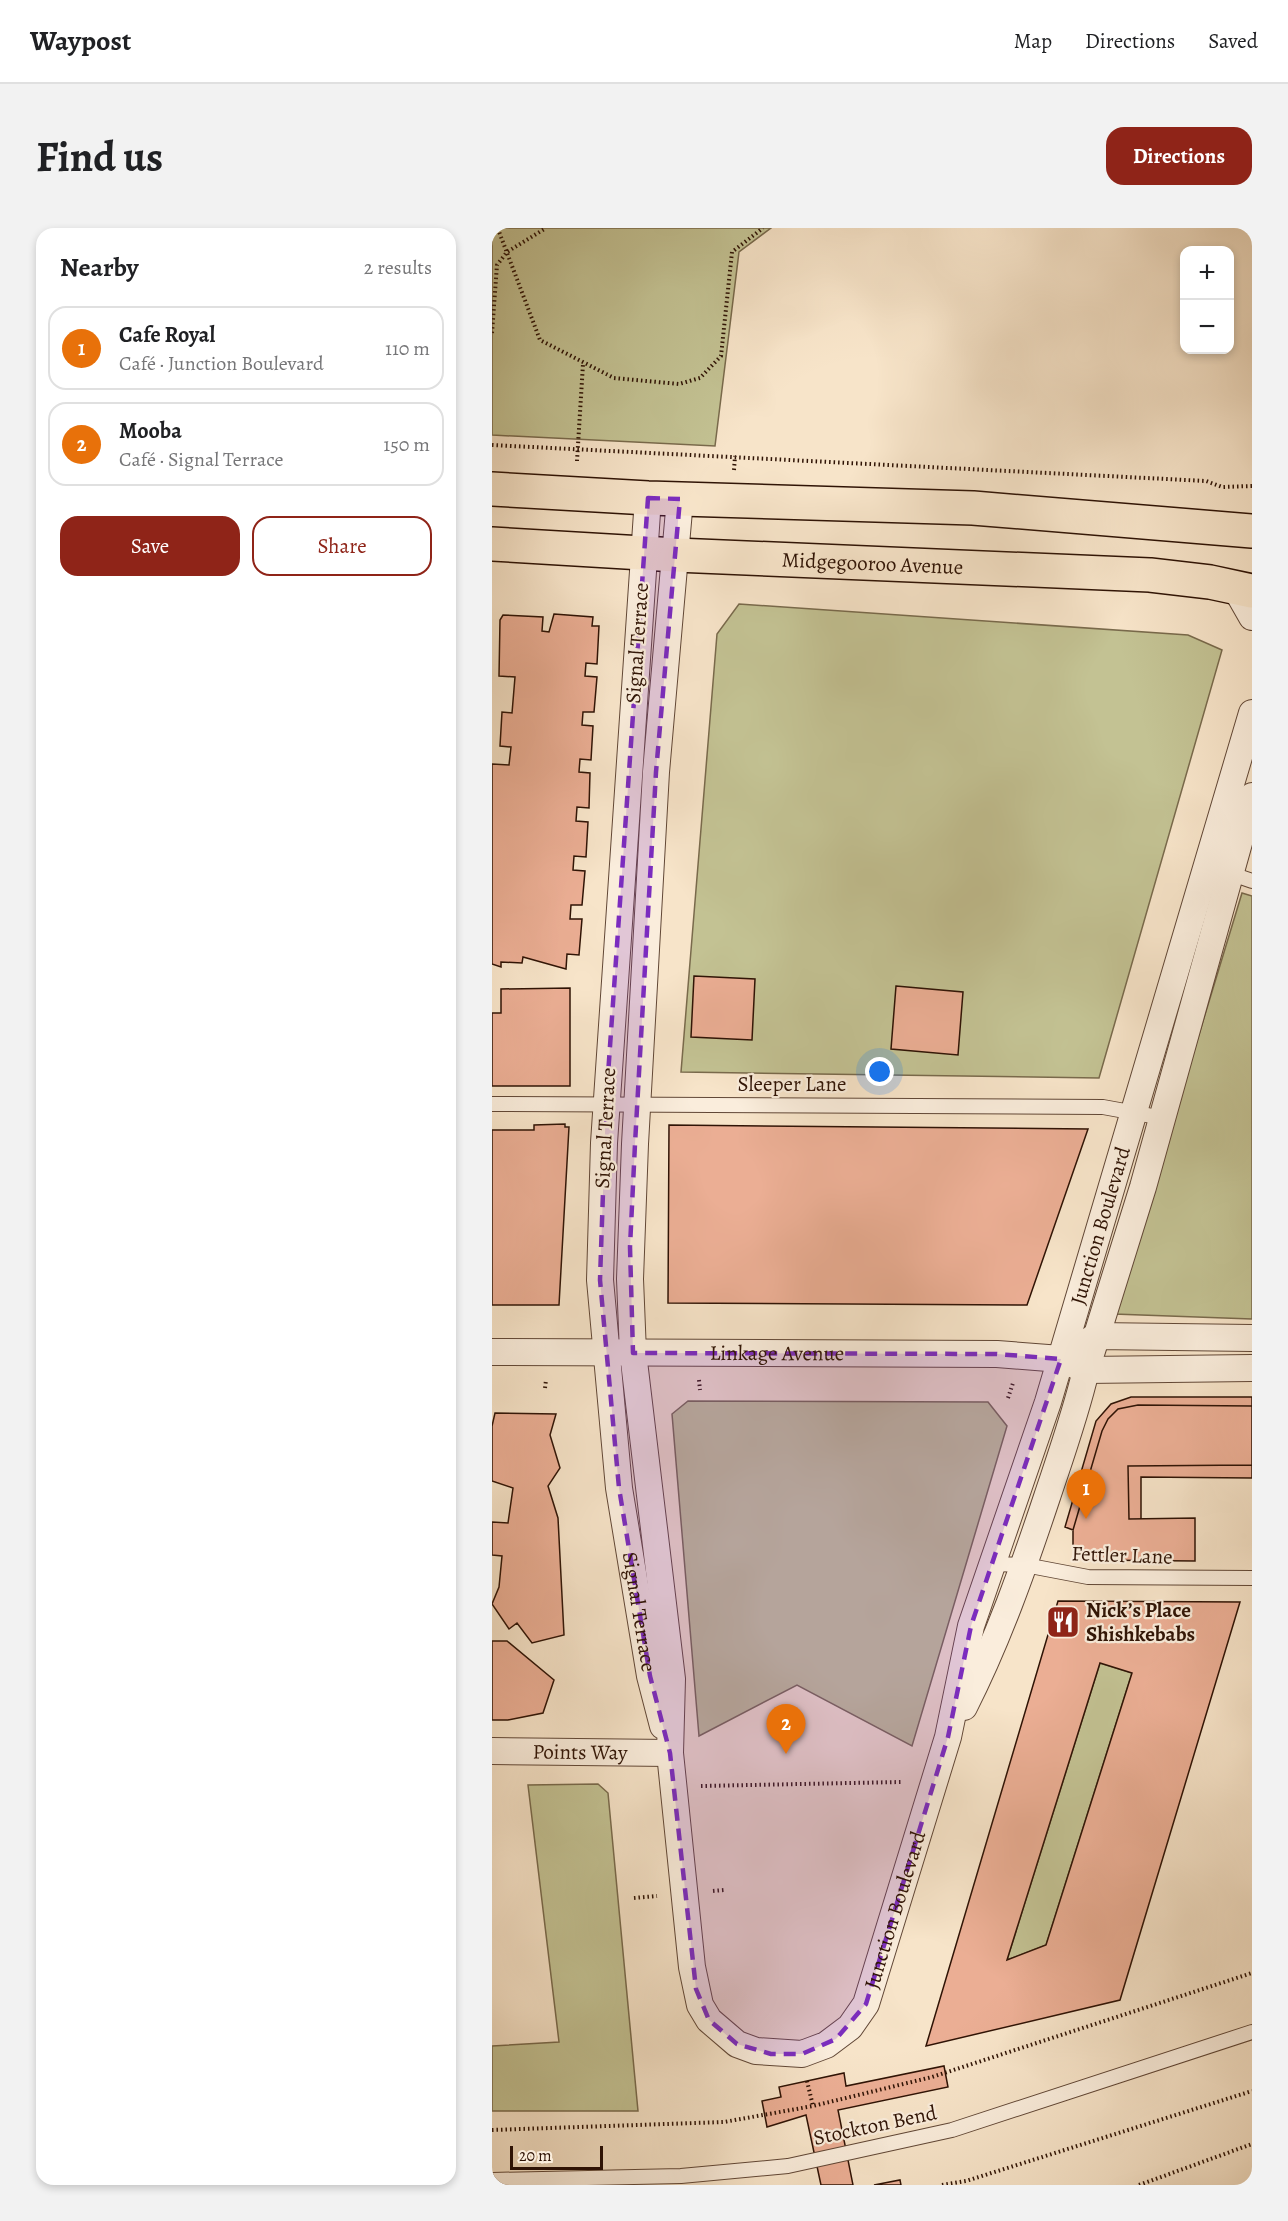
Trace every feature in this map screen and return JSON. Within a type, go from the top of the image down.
[{"type":"main road","points":[[492,489],[664,498],[973,508],[1252,531]]},
{"type":"main road","name":"Midgegooroo Avenue","points":[[492,544],[660,554],[1150,575],[1210,582],[1244,590]]},
{"type":"street","name":"Signal Terrace","points":[[664,498],[606,1104],[599,1253],[605,1352],[619,1488],[650,1676],[670,1753]]},
{"type":"street","name":"Signal Terrace","points":[[660,554],[656,772],[630,1247],[633,1353],[672,1679],[670,1753],[692,1966],[700,2005],[709,2020],[737,2044],[804,2064]]},
{"type":"street","points":[[1244,590],[1252,617]]},
{"type":"street","name":"Junction Boulevard","points":[[804,2064],[850,2027],[866,2004],[948,1737],[971,1626],[1061,1359],[1134,1112],[1230,873],[1252,713]]},
{"type":"street","name":"Junction Boulevard","points":[[948,1737],[980,1675],[1025,1565],[1078,1406],[1096,1336],[1163,1118],[1252,796]]},
{"type":"street","points":[[1061,1359],[1096,1336],[1252,1338]]},
{"type":"street","name":"Linkage Avenue","points":[[492,1352],[997,1354],[1061,1359],[1086,1370],[1252,1368]]},
{"type":"street","name":"Points Way","points":[[492,1751],[670,1753]]},
{"type":"lane","name":"Sleeper Lane","points":[[492,1104],[1103,1107],[1163,1118]]},
{"type":"lane","name":"Fettler Lane","points":[[992,1564],[1025,1565],[1088,1577],[1252,1578]]},
{"type":"lane","name":"Stockton Bend","points":[[492,2180],[681,2176],[788,2166],[952,2130],[1252,2032]]},
{"type":"path","points":[[493,228],[498,229],[540,340],[614,378],[679,384],[700,378],[721,356],[732,252],[763,228]]},
{"type":"path","points":[[492,333],[497,265],[507,252],[546,228]]},
{"type":"path","points":[[577,465],[583,364]]},
{"type":"path","points":[[492,445],[1206,481],[1222,487],[1252,486]]},
{"type":"path","points":[[1008,1398],[1013,1382]]},
{"type":"path","points":[[700,1786],[901,1782]]},
{"type":"path","points":[[634,1898],[658,1896]]},
{"type":"path","points":[[492,2130],[724,2122],[813,2106],[932,2077],[1252,1974]]},
{"type":"path","points":[[804,2064],[813,2106]]},
{"type":"path","points":[[942,2185],[966,2181],[1252,2091]]},
{"type":"path","points":[[1139,2185],[1252,2144]]},
{"type":"highlighted area","points":[[648,498],[680,499],[656,772],[635,1144],[630,1247],[633,1353],[997,1354],[1061,1359],[971,1626],[948,1737],[866,2004],[836,2039],[802,2054],[771,2054],[737,2044],[709,2020],[696,1989],[670,1753],[650,1676],[619,1488],[600,1280],[606,1104]]},
{"type":"shaded area","points":[[492,228],[771,228],[739,252],[715,446],[492,435]]},
{"type":"shaded area","points":[[739,604],[1188,635],[1222,650],[1099,1078],[681,1072],[717,634]]},
{"type":"shaded area","points":[[1242,893],[1252,896],[1252,1319],[1114,1314]]},
{"type":"shaded area","points":[[688,1401],[988,1402],[1007,1426],[912,1746],[797,1685],[699,1736],[672,1414]]},
{"type":"shaded area","points":[[1100,1663],[1132,1673],[1046,1945],[1007,1960]]},
{"type":"shaded area","points":[[598,1784],[608,1793],[638,2111],[492,2111],[492,2046],[559,2042],[528,1785]]},
{"type":"building","points":[[554,614],[593,617],[592,626],[599,626],[597,664],[586,663],[585,676],[597,677],[594,712],[583,712],[582,725],[593,726],[591,760],[580,759],[579,772],[590,773],[589,808],[577,807],[576,821],[588,822],[586,857],[574,856],[573,870],[585,871],[582,905],[571,905],[570,919],[582,919],[579,955],[567,954],[566,969],[523,957],[522,963],[501,962],[501,967],[492,964],[492,764],[509,765],[511,747],[500,746],[502,712],[512,713],[515,677],[499,676],[500,620],[503,615],[543,617],[542,631],[549,632]]},
{"type":"building","points":[[694,976],[755,979],[752,1040],[691,1037]]},
{"type":"building","points":[[896,986],[963,992],[958,1055],[891,1049]]},
{"type":"building","points":[[570,988],[570,1086],[492,1086],[492,1013],[501,1013],[501,989]]},
{"type":"building","points":[[565,1124],[565,1127],[569,1127],[559,1305],[492,1305],[492,1130],[534,1130],[534,1125]]},
{"type":"building","points":[[669,1125],[1088,1129],[1027,1305],[668,1303]]},
{"type":"building","points":[[1131,1397],[1252,1397],[1252,1406],[1138,1405],[1118,1409],[1108,1419],[1102,1431],[1073,1530],[1065,1527],[1096,1421],[1111,1404]]},
{"type":"building","points":[[1138,1405],[1252,1406],[1252,1465],[1128,1466],[1129,1519],[1195,1518],[1195,1561],[1090,1560],[1078,1553],[1073,1546],[1073,1530],[1102,1431],[1108,1419],[1118,1409]]},
{"type":"building","points":[[495,1413],[556,1414],[550,1435],[560,1468],[548,1486],[558,1518],[564,1635],[532,1643],[517,1623],[509,1629],[492,1604],[499,1587],[502,1556],[492,1555],[492,1522],[508,1523],[513,1488],[492,1481],[492,1426]]},
{"type":"building","points":[[1252,1465],[1252,1478],[1141,1477],[1141,1519],[1129,1519],[1128,1466]]},
{"type":"building","points":[[1058,1601],[1240,1602],[1120,2000],[926,2046]],"holes":[[[1100,1663],[1132,1673],[1046,1945],[1007,1960]]]},
{"type":"building","points":[[492,1641],[507,1641],[554,1680],[543,1713],[508,1720],[492,1720]]},
{"type":"building","points":[[944,2066],[948,2087],[838,2110],[853,2185],[821,2185],[806,2115],[767,2127],[762,2101],[781,2097],[779,2087],[844,2073],[846,2086]]},
{"type":"building","points":[[900,2180],[901,2185],[874,2185]]},
{"type":"place","name":"Cafe Royal","points":[[1086,1519]]},
{"type":"place","name":"Nick’s Place Shishkebabs","points":[[1063,1622]]},
{"type":"place","name":"Mooba","points":[[786,1754]]}]
